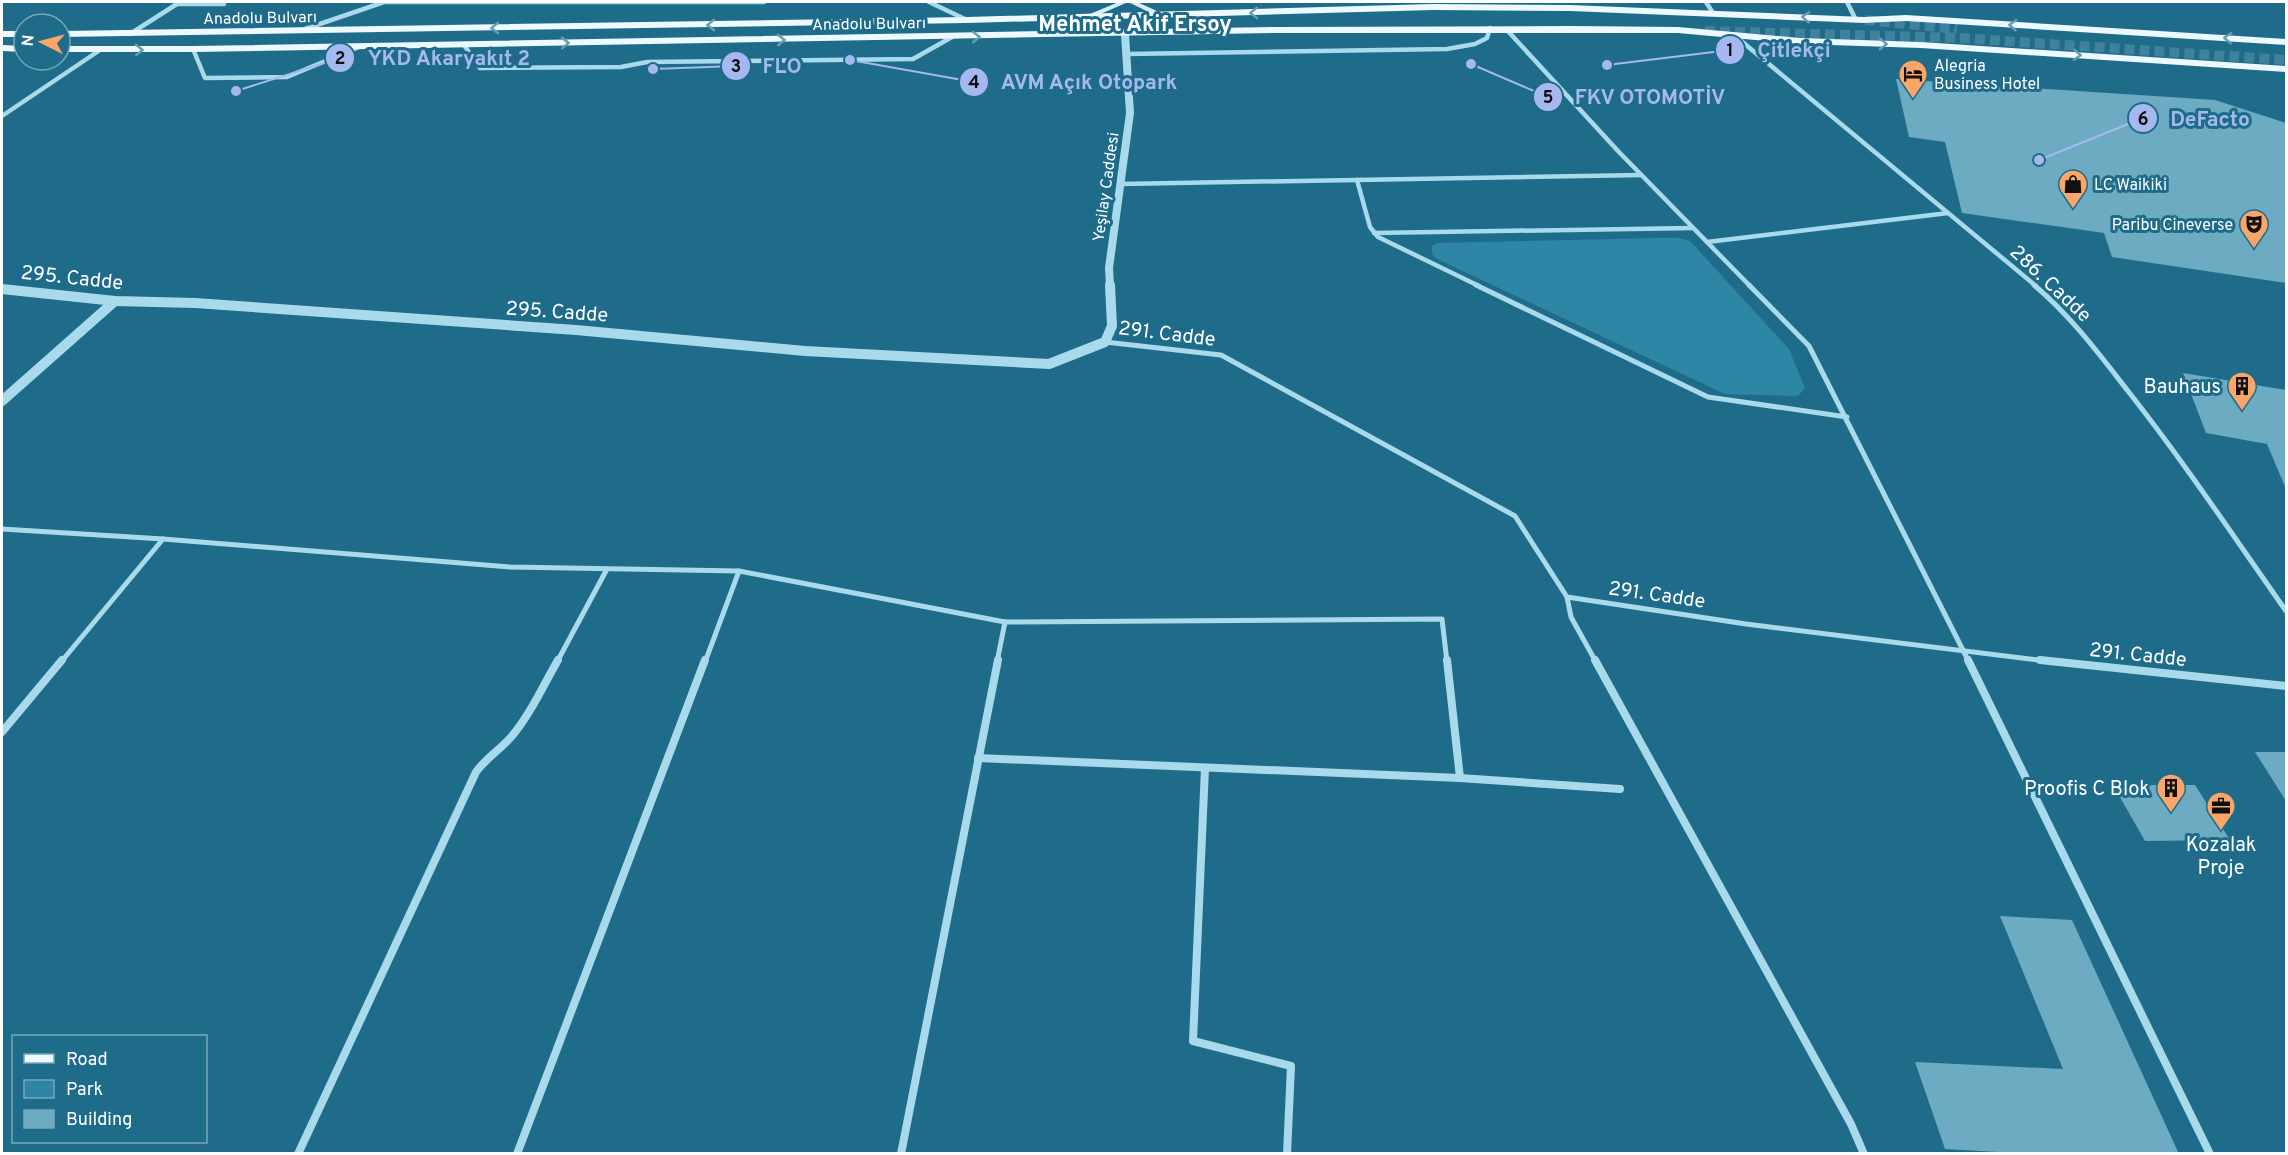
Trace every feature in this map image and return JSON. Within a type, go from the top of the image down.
[{"type":"main road","points":[[1084,18],[1124,2]]},
{"type":"main road","points":[[1132,2],[1164,16]]},
{"type":"main road","name":"Anadolu Bulvarı","points":[[72,34],[1084,18],[1433,7],[1713,13],[1860,20],[1906,18],[2286,42]]},
{"type":"main road","name":"Anadolu Bulvarı","points":[[72,49],[359,47],[1506,28],[1678,30],[2286,69]]},
{"type":"street","points":[[298,32],[384,2],[764,2]]},
{"type":"street","points":[[929,2],[967,20]]},
{"type":"street","points":[[1706,2],[1713,13]]},
{"type":"street","points":[[1847,2],[1860,20]]},
{"type":"street","points":[[130,34],[178,3],[224,4]]},
{"type":"street","points":[[1126,54],[1447,49],[1483,40],[1489,36],[1490,28]]},
{"type":"street","points":[[1506,28],[1641,175],[1809,346],[1965,652],[2210,1154]]},
{"type":"street","name":"Yeşilay Caddesi","points":[[1105,342],[1112,326],[1109,268],[1130,113],[1125,34]]},
{"type":"street","name":"286. Cadde","points":[[1734,35],[2050,298],[2091,341],[2135,399],[2286,610]]},
{"type":"street","points":[[464,45],[480,68],[621,67],[647,62],[913,59],[952,37]]},
{"type":"street","points":[[193,49],[205,78],[287,77],[359,47]]},
{"type":"street","points":[[2,116],[100,50]]},
{"type":"street","points":[[1120,184],[1641,175]]},
{"type":"street","points":[[1357,180],[1370,227],[1378,237],[1708,397],[1847,417]]},
{"type":"street","points":[[1707,242],[1948,213]]},
{"type":"street","points":[[1374,233],[1693,228]]},
{"type":"street","name":"295. Cadde","points":[[2,288],[115,301],[195,303],[552,328],[805,351],[1049,364],[1105,342]]},
{"type":"street","points":[[2,401],[115,301]]},
{"type":"street","name":"291. Cadde","points":[[1105,342],[1221,355],[1505,510],[1515,516],[1567,597],[1643,610],[1965,652],[2286,686]]},
{"type":"street","points":[[2,528],[510,567],[739,571],[1005,622],[1443,619],[1460,778]]},
{"type":"street","points":[[2,732],[163,539]]},
{"type":"street","points":[[298,1154],[476,772],[483,762],[510,738],[526,718],[607,569]]},
{"type":"street","points":[[517,1154],[739,571]]},
{"type":"street","points":[[1567,597],[1571,616],[1851,1124],[1864,1154]]},
{"type":"street","points":[[901,1154],[1005,622]]},
{"type":"street","points":[[978,758],[1460,778],[1620,789]]},
{"type":"street","points":[[1205,768],[1193,1041],[1292,1066],[1287,1154]]},
{"type":"green space","points":[[1679,238],[1690,241],[1789,349],[1805,388],[1798,396],[1725,394],[1439,260],[1433,256],[1431,247],[1437,243]]},
{"type":"building","points":[[1896,79],[2215,100],[2286,123],[2286,283],[2112,257],[2104,233],[1962,213],[1945,142],[1909,137]]},
{"type":"building","name":"Bauhaus","points":[[2183,373],[2286,390],[2286,489],[2267,444],[2206,433]]},
{"type":"building","points":[[2255,752],[2286,752],[2286,801]]},
{"type":"building","name":"Proofis C Blok","points":[[2113,785],[2195,785],[2230,840],[2145,841]]},
{"type":"building","points":[[2000,916],[2072,920],[2179,1154],[2035,1154],[1945,1149],[1915,1062],[2063,1069]]},
{"type":"tunnel","points":[[1865,20],[1957,29]]},
{"type":"tunnel","points":[[1705,31],[1960,38],[2286,60]]},
{"type":"place","name":"AVM Açık Otopark","points":[[850,60]]},
{"type":"place","name":"FKV OTOMOTİV","points":[[1471,64]]},
{"type":"place","name":"Çitlekçi","points":[[1607,65]]},
{"type":"place","name":"FLO","points":[[653,69]]},
{"type":"place","name":"YKD Akaryakıt 2","points":[[236,91]]},
{"type":"place","name":"Alegria Business Hotel","points":[[1913,100]]},
{"type":"place","name":"DeFacto","points":[[2039,160]]},
{"type":"place","name":"LC Waikiki","points":[[2073,210]]},
{"type":"place","name":"Paribu Cineverse","points":[[2254,250]]},
{"type":"place","name":"Bauhaus","points":[[2242,412]]},
{"type":"place","name":"Proofis C Blok","points":[[2171,814]]},
{"type":"place","name":"Kozalak Proje","points":[[2221,832]]},
{"type":"district","name":"Mehmet Akif Ersoy","points":[[1135,23]]}]
